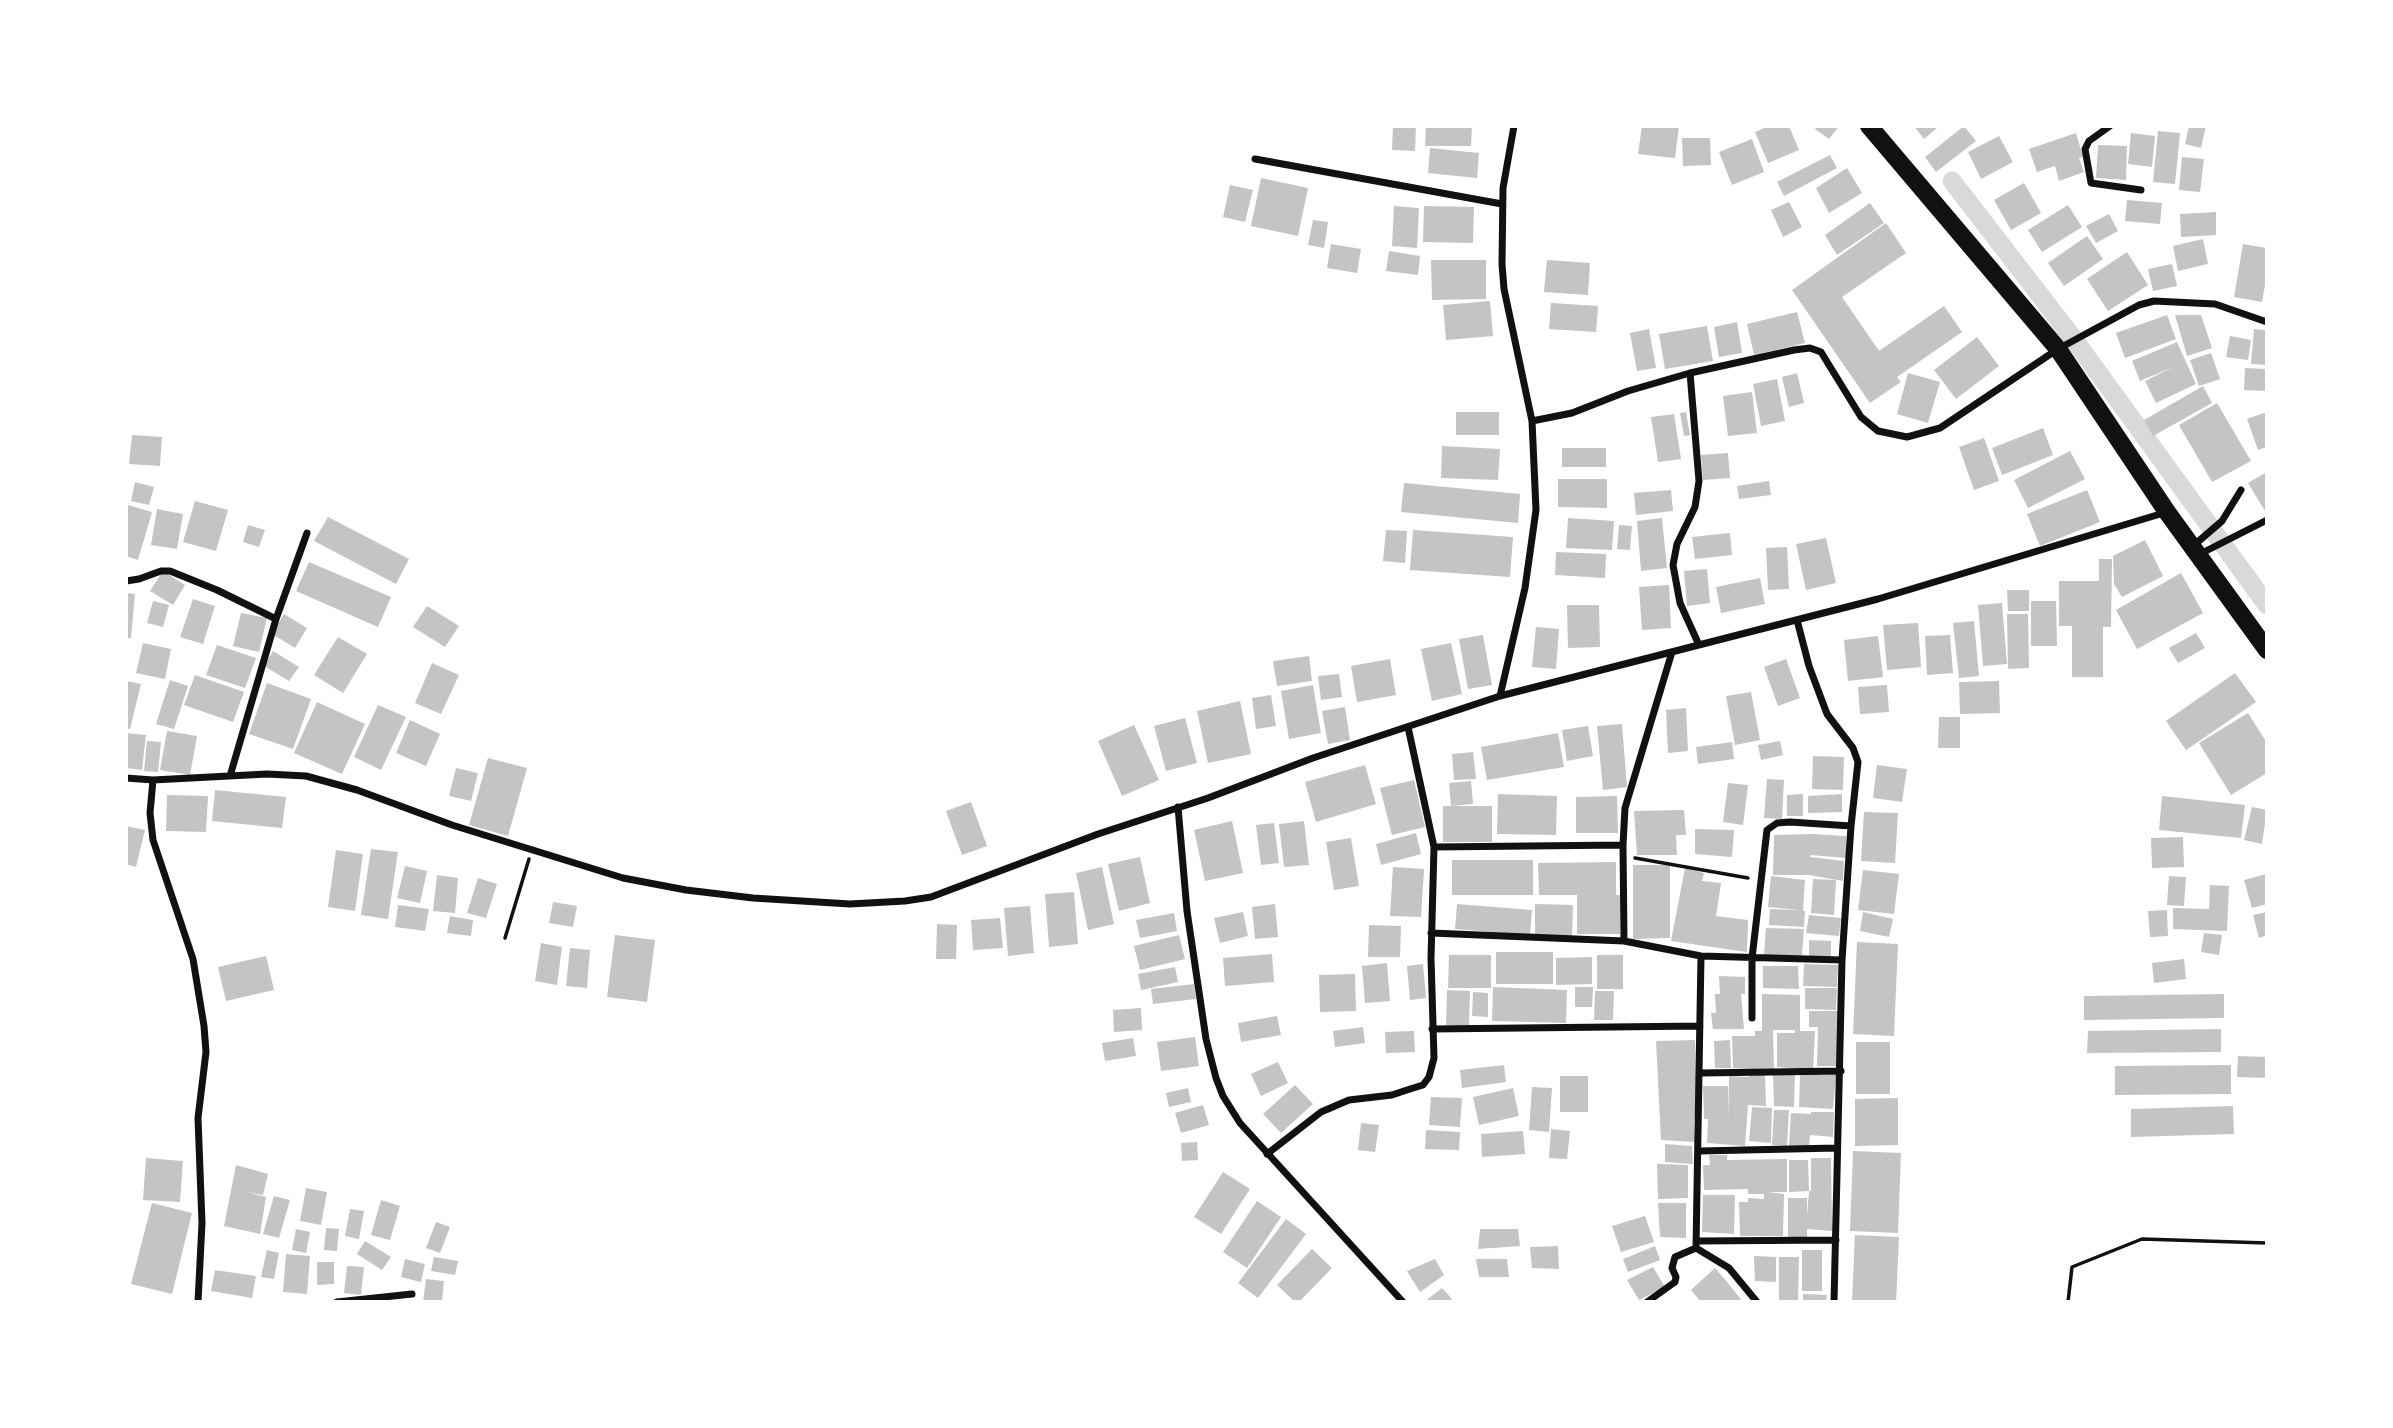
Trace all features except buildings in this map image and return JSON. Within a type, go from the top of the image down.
[{"type":"highway","points":[[1869,126],[2065,345],[2167,512],[2202,547],[2267,650]]},
{"type":"street","points":[[1500,696],[1525,588],[1536,510],[1532,421],[1504,289],[1502,204],[1514,126]]},
{"type":"street","points":[[2110,126],[2089,141],[2085,149],[2091,183],[2141,190]]},
{"type":"street","points":[[1255,159],[1502,204]]},
{"type":"street","points":[[1532,421],[1572,413],[1628,391],[1690,373],[1810,348],[1821,352],[1861,417],[1878,431],[1907,437],[1940,428],[2065,345],[2139,305],[2154,302],[2215,304],[2267,322]]},
{"type":"street","points":[[1690,373],[1698,496],[1677,544],[1673,565],[1680,603],[1699,645]]},
{"type":"street","points":[[2202,547],[2241,490]]},
{"type":"street","points":[[126,778],[153,780],[306,776],[328,781],[532,851],[623,878],[686,890],[753,898],[850,904],[886,903],[931,897],[1006,866],[1500,696],[1797,620],[1994,565],[2167,512]]},
{"type":"street","points":[[2202,547],[2267,520]]},
{"type":"street","points":[[230,776],[276,619],[307,533]]},
{"type":"street","points":[[126,581],[162,570],[170,571],[276,619]]},
{"type":"street","points":[[1797,620],[1809,666],[1827,715],[1853,748],[1858,762],[1842,960],[1834,1302]]},
{"type":"street","points":[[1624,941],[1622,845],[1628,797],[1672,652]]},
{"type":"street","points":[[1267,1154],[1321,1112],[1349,1100],[1392,1095],[1423,1085],[1430,1077],[1434,1058],[1431,933],[1434,847],[1408,727]]},
{"type":"street","points":[[153,780],[150,813],[153,840],[193,959],[204,1026],[206,1052],[198,1118],[202,1223],[198,1302]]},
{"type":"street","points":[[1178,807],[1187,911],[1206,1039],[1223,1096],[1240,1123],[1267,1154],[1403,1302]]},
{"type":"street","points":[[1752,1018],[1752,958],[1767,830],[1771,826],[1790,822],[1851,826]]},
{"type":"street","points":[[1434,847],[1622,845]]},
{"type":"street","points":[[1431,933],[1624,941],[1701,956],[1842,960]]},
{"type":"street","points":[[1696,1245],[1701,956]]},
{"type":"street","points":[[1432,1029],[1700,1026]]},
{"type":"street","points":[[1700,1073],[1841,1071]]},
{"type":"street","points":[[1699,1151],[1837,1148]]},
{"type":"street","points":[[1647,1302],[1675,1282],[1676,1276],[1672,1268],[1675,1257],[1696,1245],[1836,1240]]},
{"type":"street","points":[[1696,1245],[1729,1268],[1757,1302]]},
{"type":"street","points":[[337,1302],[412,1294]]},
{"type":"path","points":[[505,938],[532,851]]},
{"type":"path","points":[[1623,856],[1762,881]]},
{"type":"path","points":[[2068,1302],[2072,1267],[2142,1239],[2267,1242]]},
{"type":"waterway","points":[[1952,181],[2073,338],[2267,605]]}]
